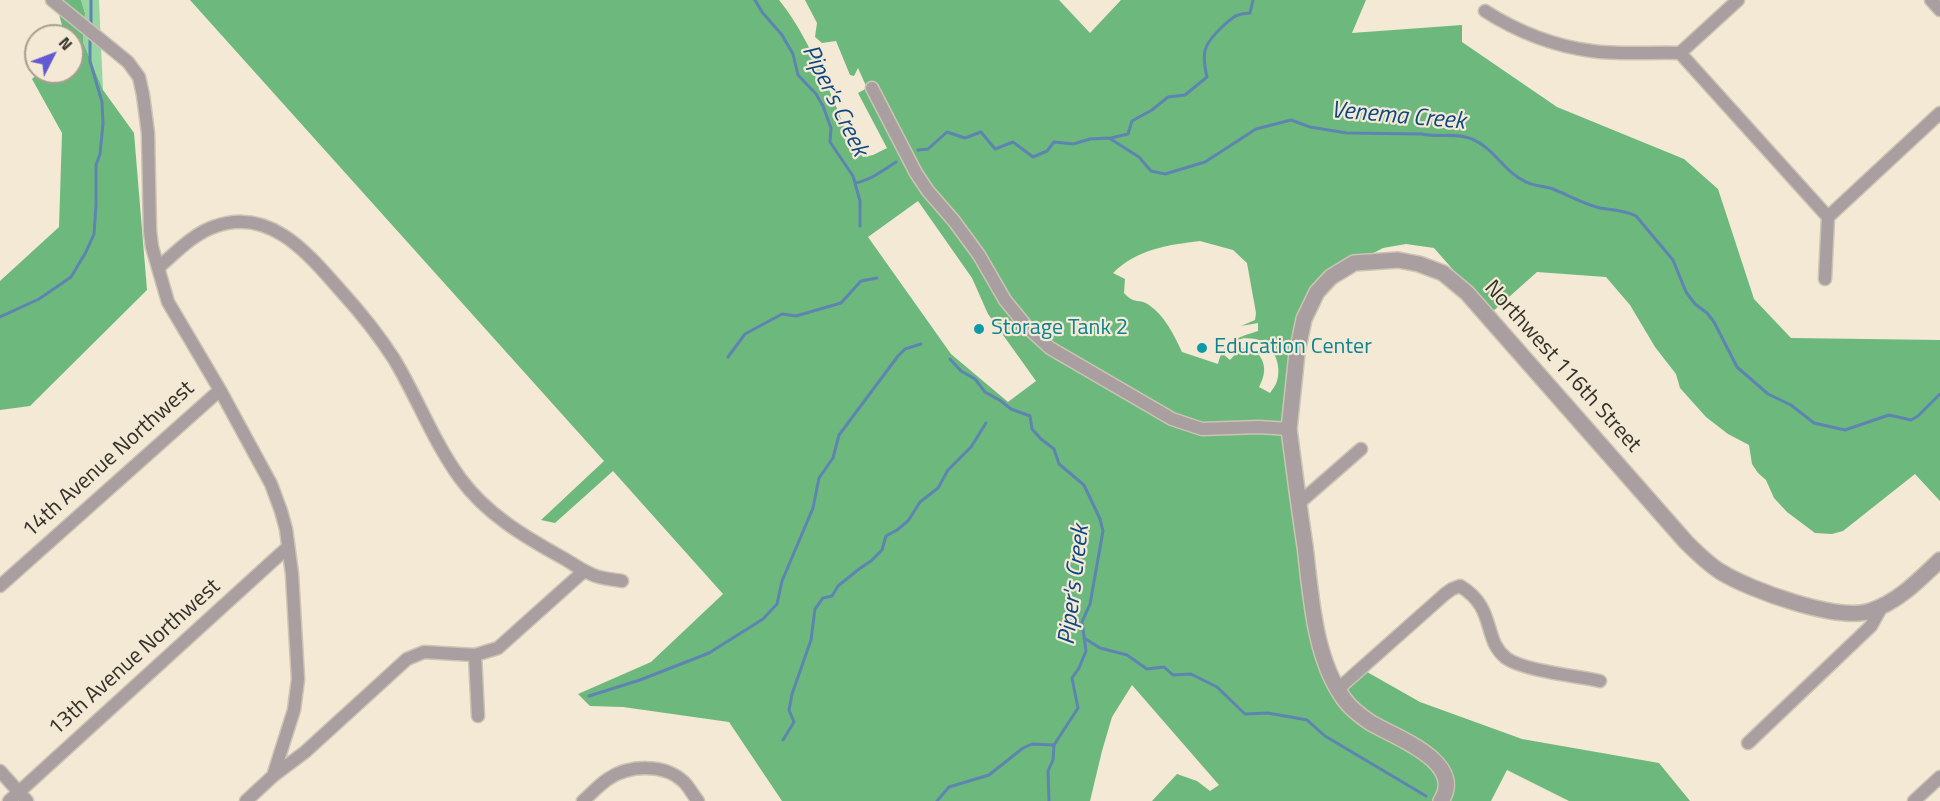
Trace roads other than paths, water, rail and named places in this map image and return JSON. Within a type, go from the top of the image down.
[{"type":"street","points":[[52,0],[110,46],[139,77],[148,133],[150,231],[168,302],[220,390],[277,497],[286,529],[298,665],[294,710],[273,776]]},
{"type":"street","points":[[1485,11],[1504,23],[1546,41],[1593,51],[1680,52],[1738,0]]},
{"type":"street","points":[[1931,0],[1940,10]]},
{"type":"street","points":[[1680,52],[1828,217]]},
{"type":"street","points":[[872,88],[916,173],[928,191],[979,255],[1005,300],[1027,327],[1050,348],[1173,419],[1202,429],[1259,427],[1288,429]]},
{"type":"street","points":[[1825,279],[1828,217],[1940,113]]},
{"type":"street","points":[[158,268],[202,233],[226,224],[236,222],[260,225],[292,240],[314,261],[380,337],[450,462],[473,494],[525,536],[592,576],[621,581]]},
{"type":"street","name":"Northwest 116th Street","points":[[1441,801],[1446,786],[1437,764],[1420,749],[1364,718],[1345,700],[1326,660],[1314,616],[1288,429],[1290,399],[1305,319],[1317,292],[1331,277],[1354,263],[1398,260],[1419,264],[1443,273],[1459,285],[1686,542],[1710,565],[1728,576],[1753,587],[1824,610],[1858,614],[1882,606],[1898,597],[1940,560]]},
{"type":"street","name":"14th Avenue Northwest","points":[[0,586],[220,390]]},
{"type":"street","points":[[1299,503],[1361,449]]},
{"type":"street","name":"13th Avenue Northwest","points":[[9,801],[23,797],[288,547]]},
{"type":"street","points":[[246,801],[273,776],[305,752],[407,659],[424,652],[475,655],[490,652],[506,644],[584,571]]},
{"type":"street","points":[[1338,689],[1445,594],[1460,586],[1469,591],[1481,604],[1498,649],[1507,658],[1533,668],[1600,681]]},
{"type":"street","points":[[1748,743],[1871,626],[1882,606]]},
{"type":"street","points":[[475,655],[478,716]]},
{"type":"street","points":[[583,801],[608,779],[623,771],[642,767],[663,770],[683,780],[698,801]]},
{"type":"street","points":[[0,771],[23,797]]},
{"type":"street","points":[[1914,801],[1940,777]]},
{"type":"waterway","points":[[91,0],[91,27]]},
{"type":"waterway","name":"Piper's Creek","points":[[755,0],[782,35],[793,54],[798,75],[816,94],[823,106],[831,128],[830,142],[853,176],[860,201],[860,226]]},
{"type":"waterway","points":[[1111,138],[1128,134],[1132,121],[1152,110],[1168,97],[1185,95],[1207,77],[1204,55],[1208,44],[1232,18],[1250,13],[1253,0]]},
{"type":"waterway","points":[[0,317],[39,299],[71,277],[94,234],[96,165],[100,154],[103,124],[102,102],[90,61],[90,36]]},
{"type":"waterway","name":"Venema Creek","points":[[918,150],[928,149],[947,132],[965,138],[981,132],[995,149],[1013,142],[1033,157],[1047,151],[1054,142],[1073,144],[1090,139],[1109,138],[1139,157],[1151,171],[1165,174],[1205,162],[1256,129],[1291,120],[1310,127],[1347,133],[1466,137],[1487,148],[1512,173],[1526,182],[1553,189],[1600,208],[1622,211],[1636,216],[1673,260],[1686,292],[1714,322],[1737,367],[1768,394],[1791,405],[1814,423],[1845,430],[1889,415],[1911,420],[1940,394]]},
{"type":"waterway","name":"Venema Creek","points":[[855,183],[871,178],[896,162]]},
{"type":"waterway","points":[[728,357],[745,334],[782,314],[796,316],[841,303],[861,281],[877,278]]},
{"type":"waterway","points":[[589,696],[640,680],[709,653],[763,619],[777,604],[782,581],[813,508],[819,478],[833,458],[839,435],[898,356],[905,349],[921,344]]},
{"type":"waterway","name":"Piper's Creek","points":[[950,359],[961,371],[975,379],[985,392],[1011,409],[1030,416],[1032,429],[1054,449],[1059,464],[1084,485],[1100,519],[1103,531],[1090,604],[1082,622],[1086,651],[1072,678],[1078,708],[1054,745],[1053,760],[1048,771],[1049,801]]},
{"type":"waterway","points":[[783,740],[794,722],[789,710],[792,694],[811,640],[815,609],[823,598],[832,596],[838,586],[882,550],[886,536],[908,521],[920,502],[938,488],[948,470],[971,447],[986,423]]},
{"type":"waterway","points":[[1084,638],[1100,648],[1127,655],[1147,669],[1164,667],[1173,675],[1191,674],[1217,687],[1245,714],[1268,713],[1307,720],[1325,736],[1426,796]]},
{"type":"waterway","points":[[937,801],[949,787],[989,775],[1023,748],[1032,744],[1054,745]]},
{"type":"place","name":"Storage Tank 2","points":[[979,329]]},
{"type":"place","name":"Education Center","points":[[1202,348]]}]
